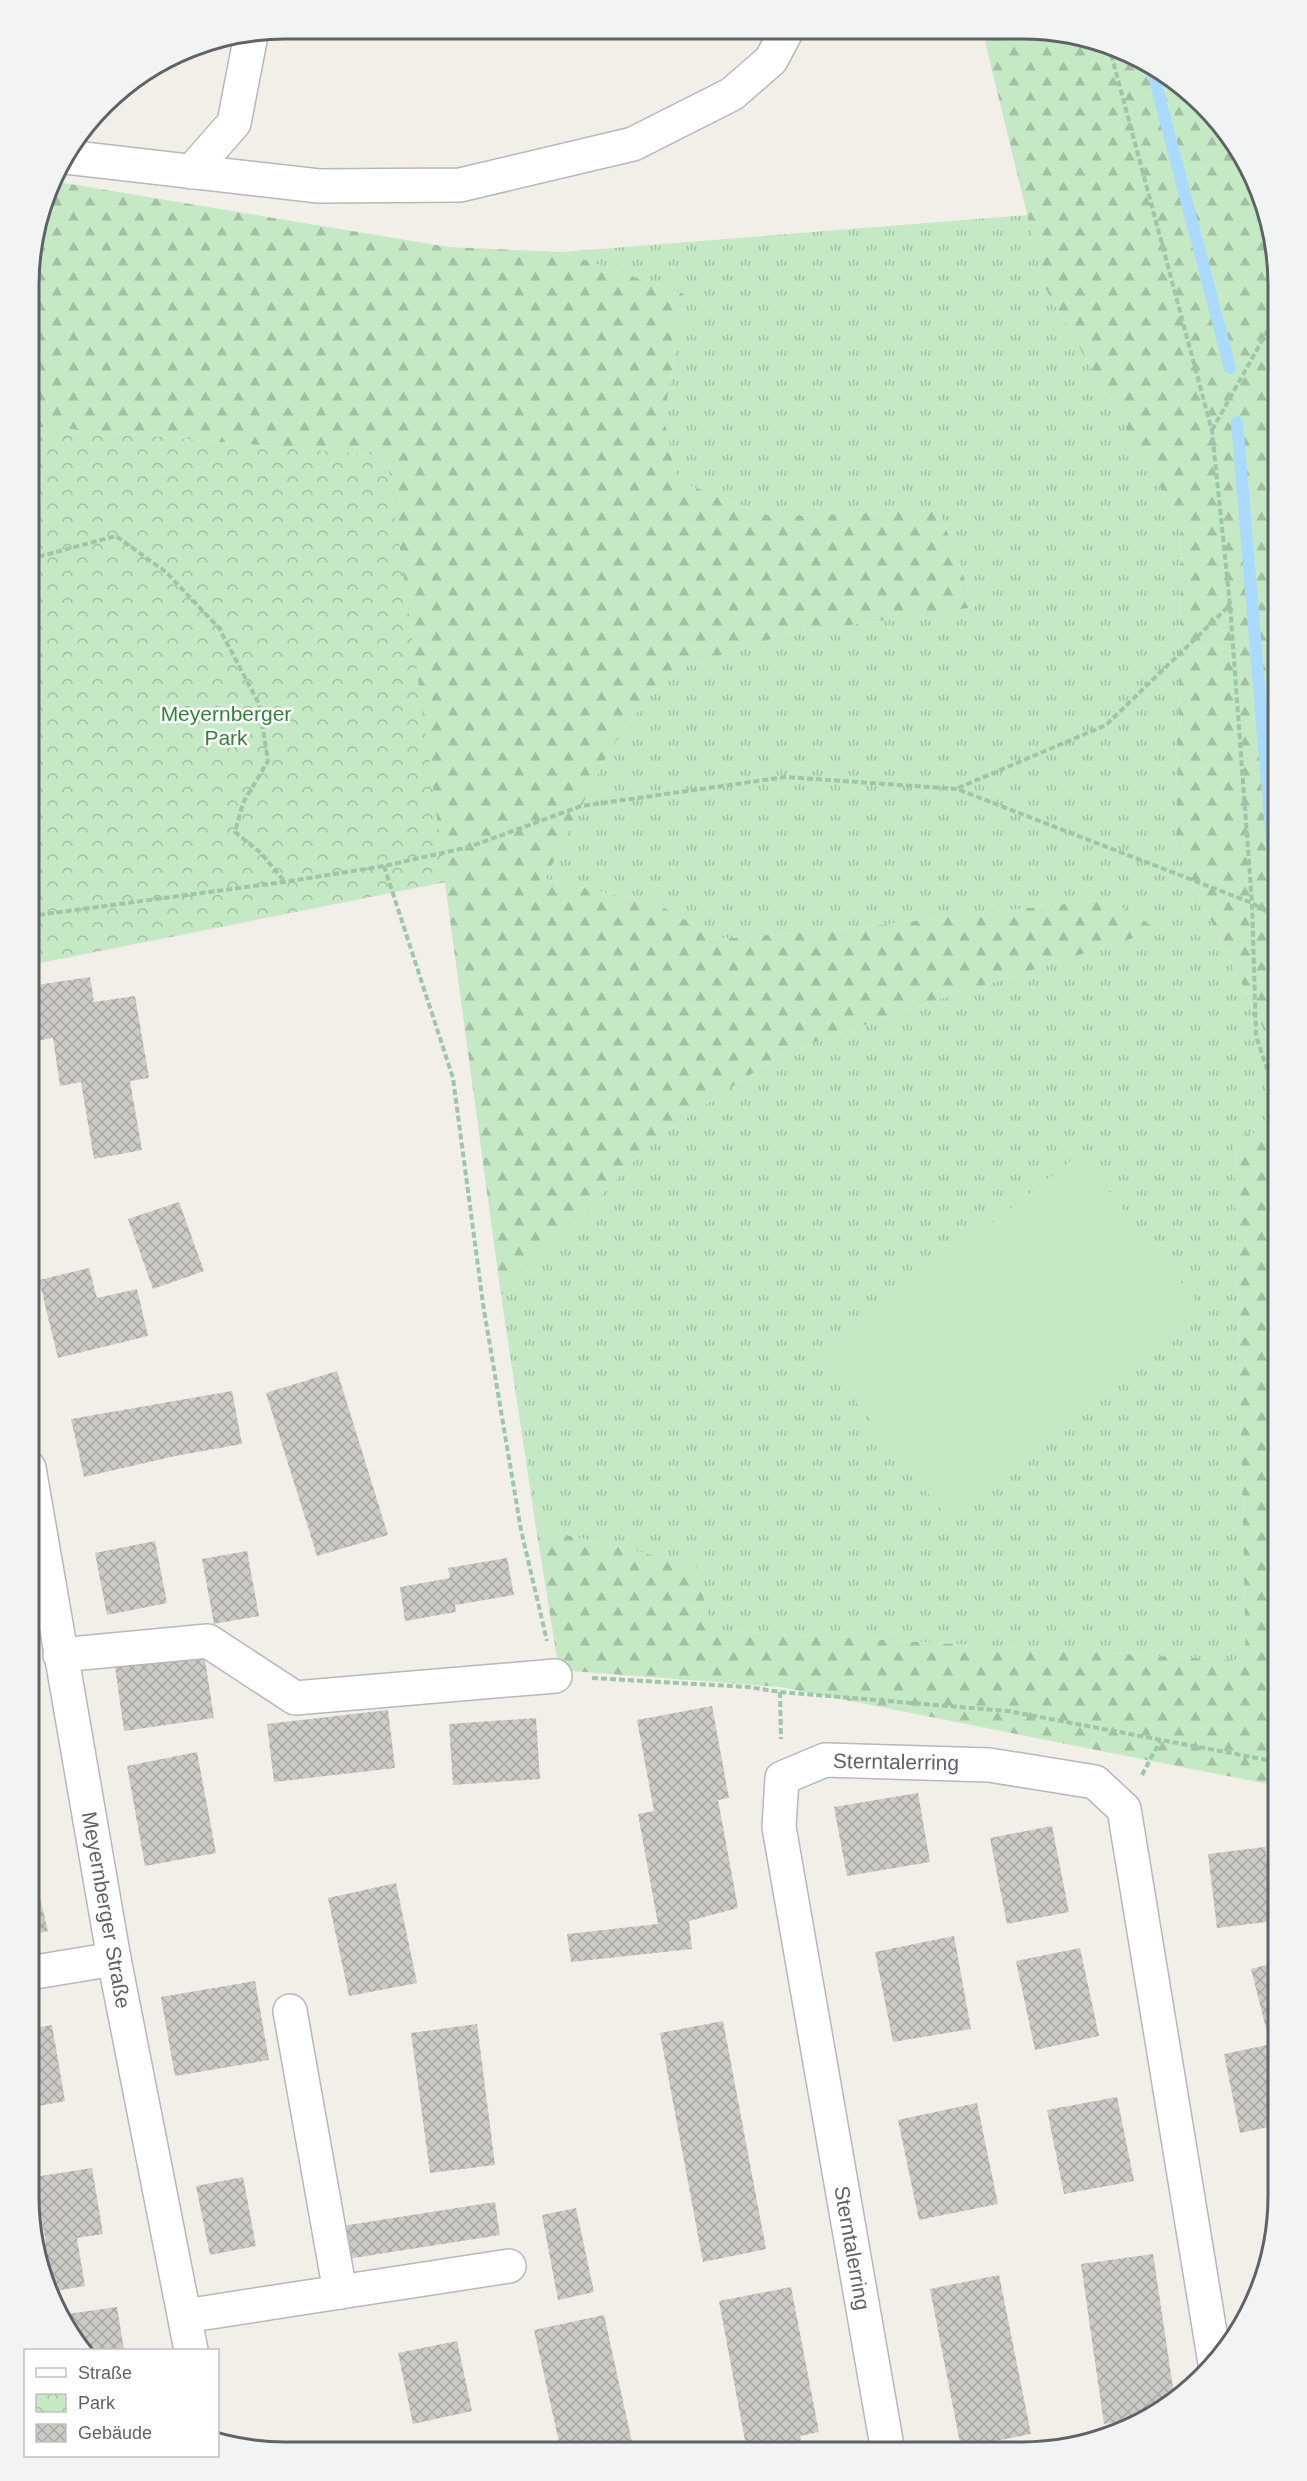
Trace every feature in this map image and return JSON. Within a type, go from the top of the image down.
[{"type":"street","points":[[74,158],[319,186],[460,184],[633,144],[732,94],[771,60],[782,39]]},
{"type":"street","points":[[191,172],[234,123],[250,42]]},
{"type":"street","name":"Meyernberger Straße","points":[[39,1541],[114,1959],[191,2349]]},
{"type":"street","points":[[60,1656],[208,1641],[295,1698],[555,1676]]},
{"type":"street","name":"Sterntalerring","points":[[886,2442],[779,1827],[782,1778],[825,1760],[989,1765],[1083,1780],[1095,1782],[1124,1809],[1213,2351]]},
{"type":"street","points":[[39,1971],[114,1959]]},
{"type":"street","points":[[290,2011],[340,2292]]},
{"type":"street","points":[[185,2316],[509,2266]]},
{"type":"path","points":[[1112,56],[1212,431],[1230,604],[1252,903],[1256,1036],[1268,1071]]},
{"type":"path","points":[[1212,431],[1268,330]]},
{"type":"path","points":[[39,557],[116,537],[166,572],[219,628],[259,704],[268,762],[243,803],[235,832],[261,853],[284,882]]},
{"type":"path","points":[[957,789],[1106,725],[1230,604]]},
{"type":"path","points":[[39,915],[284,882],[384,866],[469,847],[581,806],[786,777],[957,789],[1252,903],[1268,912]]},
{"type":"path","points":[[384,866],[453,1078],[488,1338],[521,1530],[555,1676],[748,1687],[780,1692],[1008,1711],[1268,1760]]},
{"type":"green space","points":[[984,39],[1054,41],[1086,47],[1131,64],[1159,80],[1196,111],[1227,148],[1243,176],[1260,221],[1266,253],[1268,285],[1268,1038],[1176,849],[1182,525],[1045,288]]},
{"type":"green space","points":[[61,183],[448,247],[562,252],[684,294],[664,419],[678,481],[773,517],[939,510],[975,607],[787,634],[665,673],[609,751],[545,879],[659,905],[719,939],[845,929],[1109,899],[1158,930],[940,999],[781,1054],[656,1138],[547,1251],[501,1295],[387,456],[39,427],[41,253],[47,221]]},
{"type":"green space","points":[[1028,215],[1045,288],[1182,525],[1176,849],[1268,1039],[1268,1130],[1234,1137],[1246,1661],[712,1630],[695,1565],[536,1528],[501,1295],[547,1251],[656,1138],[781,1054],[940,999],[1157,930],[1109,899],[845,929],[719,939],[659,905],[545,879],[609,751],[665,673],[787,634],[975,607],[939,510],[773,517],[678,481],[664,419],[684,294],[562,252]]},
{"type":"green space","name":"Meyernberger Park","points":[[39,427],[387,456],[446,882],[39,963]]},
{"type":"green space","points":[[1268,1130],[1268,1784],[780,1687],[559,1670],[536,1528],[695,1565],[712,1630],[1246,1661],[1234,1137]]},
{"type":"green space","points":[[1079,1154],[1206,1314],[948,1518],[821,1358]]},
{"type":"building","points":[[90,977],[94,1002],[135,996],[149,1078],[130,1081],[142,1150],[94,1159],[81,1082],[60,1086],[53,1038],[39,1040],[39,985]]},
{"type":"building","points":[[179,1202],[204,1271],[153,1289],[128,1219]]},
{"type":"building","points":[[89,1268],[97,1298],[137,1289],[148,1336],[58,1358],[39,1280]]},
{"type":"building","points":[[337,1371],[388,1535],[317,1556],[266,1393]]},
{"type":"building","points":[[232,1391],[242,1444],[175,1456],[84,1477],[71,1419]]},
{"type":"building","points":[[155,1541],[167,1603],[107,1615],[95,1553]]},
{"type":"building","points":[[247,1551],[259,1616],[214,1624],[202,1559]]},
{"type":"building","points":[[507,1558],[514,1595],[455,1605],[456,1612],[405,1621],[400,1587],[450,1578],[448,1568]]},
{"type":"building","points":[[204,1654],[214,1718],[124,1731],[115,1667]]},
{"type":"building","points":[[712,1706],[729,1798],[718,1800],[738,1908],[689,1921],[692,1949],[571,1962],[567,1934],[658,1924],[638,1814],[654,1811],[637,1720]]},
{"type":"building","points":[[388,1710],[395,1768],[274,1782],[267,1724]]},
{"type":"building","points":[[536,1718],[540,1779],[453,1785],[449,1724]]},
{"type":"building","points":[[197,1752],[216,1853],[145,1866],[127,1766]]},
{"type":"building","points":[[918,1793],[930,1862],[847,1876],[834,1807]]},
{"type":"building","points":[[1052,1826],[1069,1912],[1007,1924],[990,1838]]},
{"type":"building","points":[[1265,1847],[1268,1872],[1268,1922],[1217,1928],[1208,1854]]},
{"type":"building","points":[[396,1883],[417,1983],[349,1996],[328,1898]]},
{"type":"building","points":[[39,1894],[48,1931],[39,1933]]},
{"type":"building","points":[[954,1936],[971,2029],[893,2042],[875,1952]]},
{"type":"building","points":[[1080,1948],[1099,2036],[1035,2050],[1016,1961]]},
{"type":"building","points":[[1268,1965],[1268,2036],[1251,1969]]},
{"type":"building","points":[[255,1981],[269,2060],[175,2076],[161,1997]]},
{"type":"building","points":[[723,2021],[766,2249],[703,2262],[660,2033]]},
{"type":"building","points":[[477,2024],[495,2165],[430,2173],[411,2033]]},
{"type":"building","points":[[52,2025],[65,2101],[39,2106],[39,2027]]},
{"type":"building","points":[[1267,2045],[1268,2127],[1240,2133],[1224,2054]]},
{"type":"building","points":[[1117,2097],[1134,2181],[1064,2194],[1047,2110]]},
{"type":"building","points":[[977,2103],[998,2204],[919,2220],[898,2120]]},
{"type":"building","points":[[92,2168],[103,2234],[77,2238],[85,2286],[58,2290],[47,2260],[44,2243],[46,2243],[40,2209],[39,2176]]},
{"type":"building","points":[[243,2177],[256,2246],[210,2255],[196,2186]]},
{"type":"building","points":[[495,2202],[500,2235],[347,2259],[342,2226]]},
{"type":"building","points":[[576,2208],[594,2292],[558,2300],[542,2215]]},
{"type":"building","points":[[1153,2254],[1173,2390],[1159,2401],[1119,2422],[1104,2424],[1081,2264]]},
{"type":"building","points":[[999,2275],[1031,2434],[991,2442],[960,2442],[930,2289]]},
{"type":"building","points":[[791,2287],[819,2432],[800,2436],[801,2442],[745,2442],[719,2301]]},
{"type":"building","points":[[117,2307],[124,2349],[92,2349],[69,2314]]},
{"type":"building","points":[[604,2315],[632,2442],[559,2442],[534,2330]]},
{"type":"building","points":[[457,2341],[472,2411],[413,2424],[398,2353]]},
{"type":"waterway","points":[[1154,77],[1230,368]]},
{"type":"waterway","points":[[1237,422],[1268,795]]}]
